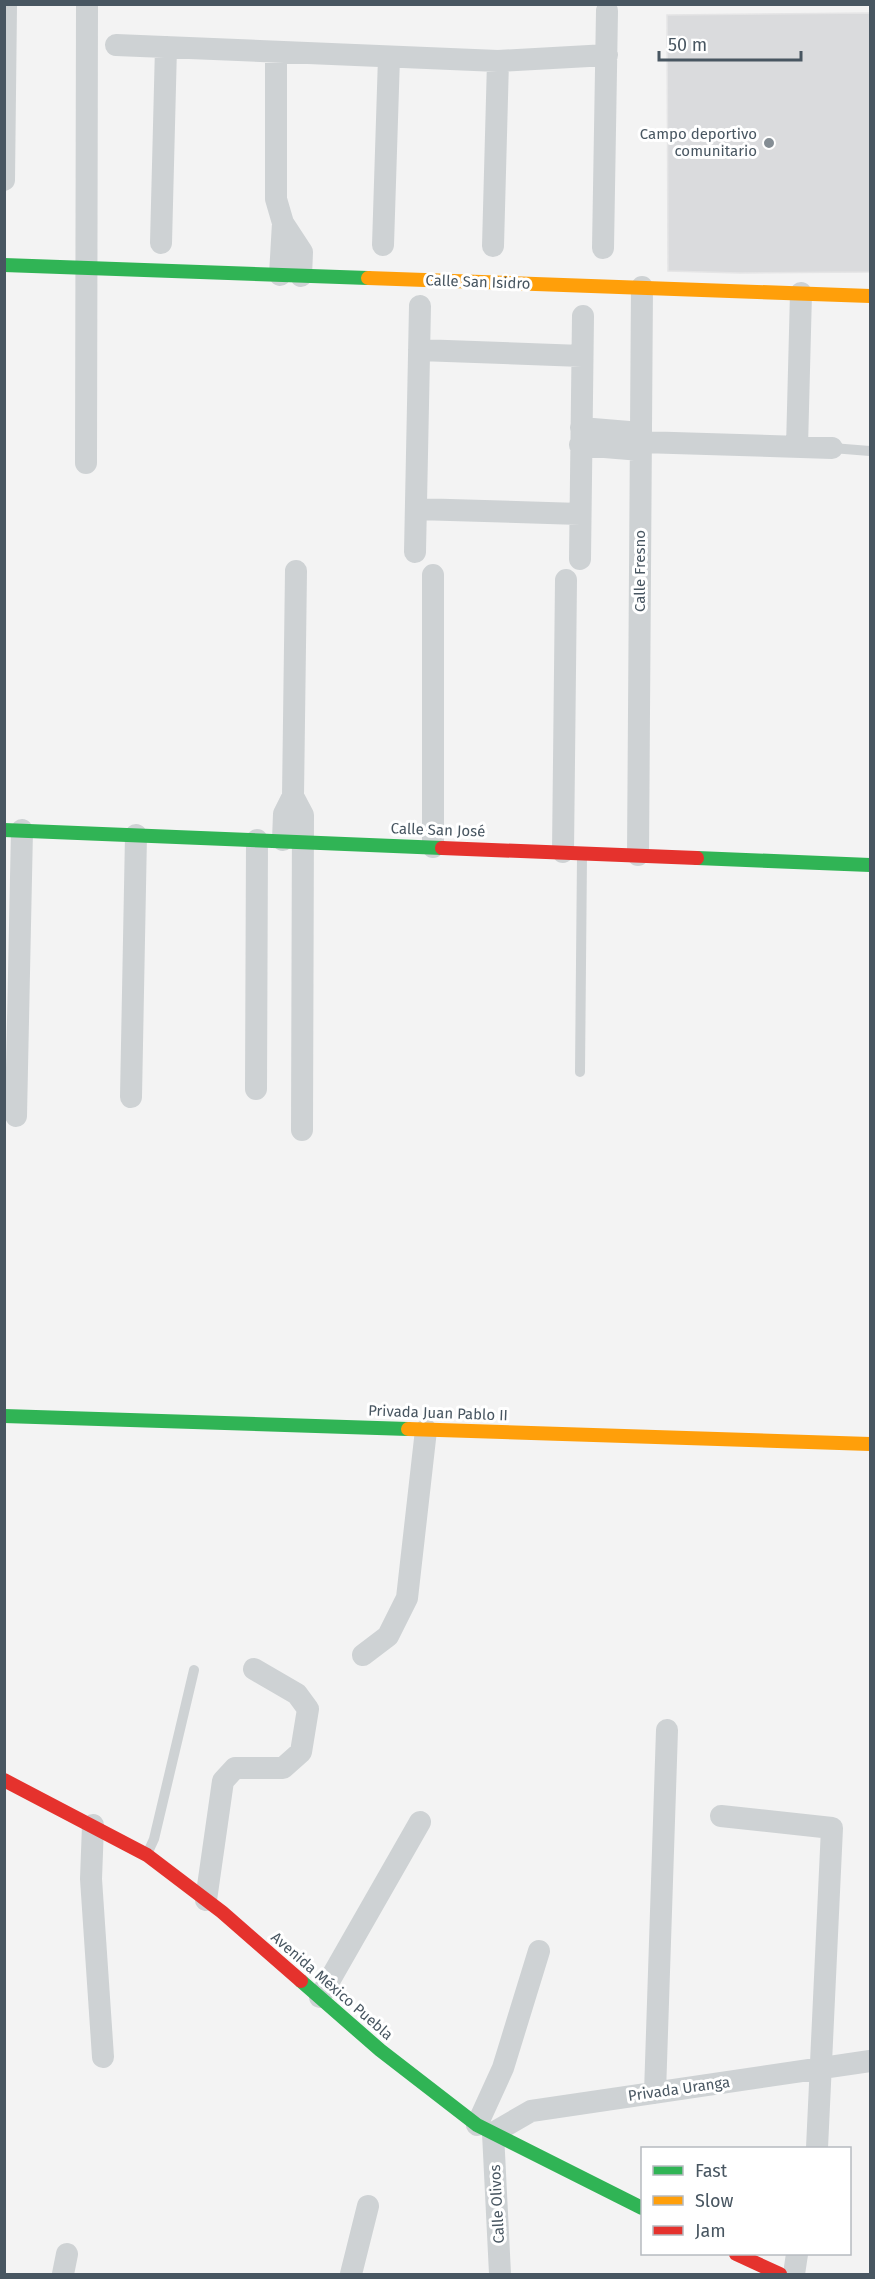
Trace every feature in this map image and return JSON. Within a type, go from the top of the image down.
[{"type":"street","points":[[86,463],[87,4]]},
{"type":"street","points":[[4,180],[6,6]]},
{"type":"street","points":[[603,248],[607,11]]},
{"type":"street","points":[[116,45],[498,61],[607,55]]},
{"type":"street","points":[[161,243],[166,47]]},
{"type":"street","points":[[276,52],[276,198],[283,223],[291,276]]},
{"type":"street","points":[[383,245],[389,57]]},
{"type":"street","points":[[493,246],[498,61]]},
{"type":"street","name":"Calle San Isidro","points":[[4,265],[870,296]]},
{"type":"street","name":"Calle Fresno","points":[[638,855],[642,287]]},
{"type":"street","points":[[797,447],[801,293]]},
{"type":"street","points":[[415,552],[420,306]]},
{"type":"street","points":[[580,560],[583,316]]},
{"type":"street","points":[[419,350],[582,356]]},
{"type":"street","points":[[581,437],[832,448]]},
{"type":"street","points":[[416,509],[580,514]]},
{"type":"street","points":[[296,571],[293,796],[284,814],[293,841],[302,1130]]},
{"type":"street","points":[[433,575],[433,847]]},
{"type":"street","points":[[566,580],[572,852]]},
{"type":"street","points":[[14,830],[11,1069],[16,1116]]},
{"type":"street","name":"Calle San José","points":[[14,830],[870,865]]},
{"type":"street","points":[[131,1096],[136,835]]},
{"type":"street","points":[[256,1089],[257,840]]},
{"type":"street","name":"Privada Juan Pablo II","points":[[4,1416],[870,1444]]},
{"type":"street","points":[[363,1655],[388,1636],[407,1598],[426,1430]]},
{"type":"street","points":[[206,1900],[223,1781],[235,1768],[283,1768],[301,1752],[308,1709],[297,1694],[254,1669]]},
{"type":"street","points":[[655,2093],[667,1730]]},
{"type":"street","name":"Avenida México Puebla","points":[[4,1780],[147,1855],[206,1900],[380,2049],[485,2129],[641,2207]]},
{"type":"street","points":[[721,1816],[832,1828],[817,2147]]},
{"type":"street","points":[[320,1997],[420,1822]]},
{"type":"street","points":[[93,1825],[91,1879],[103,2057]]},
{"type":"street","points":[[485,2129],[539,1950]]},
{"type":"street","name":"Privada Uranga","points":[[485,2129],[531,2112],[870,2061]]},
{"type":"street","name":"Calle Olivos","points":[[485,2129],[500,2274]]},
{"type":"street","points":[[351,2274],[368,2206]]},
{"type":"street","points":[[740,2255],[779,2274]]},
{"type":"street","points":[[794,2274],[797,2255]]},
{"type":"lane","points":[[832,448],[870,451]]},
{"type":"lane","points":[[572,852],[580,1072]]},
{"type":"lane","points":[[147,1855],[154,1839],[194,1670]]},
{"type":"building","name":"Campo deportivo comunitario","points":[[870,13],[870,272],[668,271],[667,15]]},
{"type":"traffic: fast","points":[[4,265],[368,278]]},
{"type":"traffic: fast","points":[[4,830],[442,848]]},
{"type":"traffic: fast","points":[[697,858],[870,865]]},
{"type":"traffic: fast","points":[[4,1416],[408,1429]]},
{"type":"traffic: fast","points":[[301,1981],[380,2050],[477,2125],[641,2207]]},
{"type":"traffic: slow","points":[[368,278],[870,296]]},
{"type":"traffic: slow","points":[[408,1429],[870,1444]]},
{"type":"traffic: jam","points":[[442,848],[697,858]]},
{"type":"traffic: jam","points":[[4,1780],[147,1855],[222,1912],[301,1981]]},
{"type":"traffic: jam","points":[[738,2255],[780,2274]]},
{"type":"place","name":"Campo deportivo comunitario","points":[[769,143]]}]
